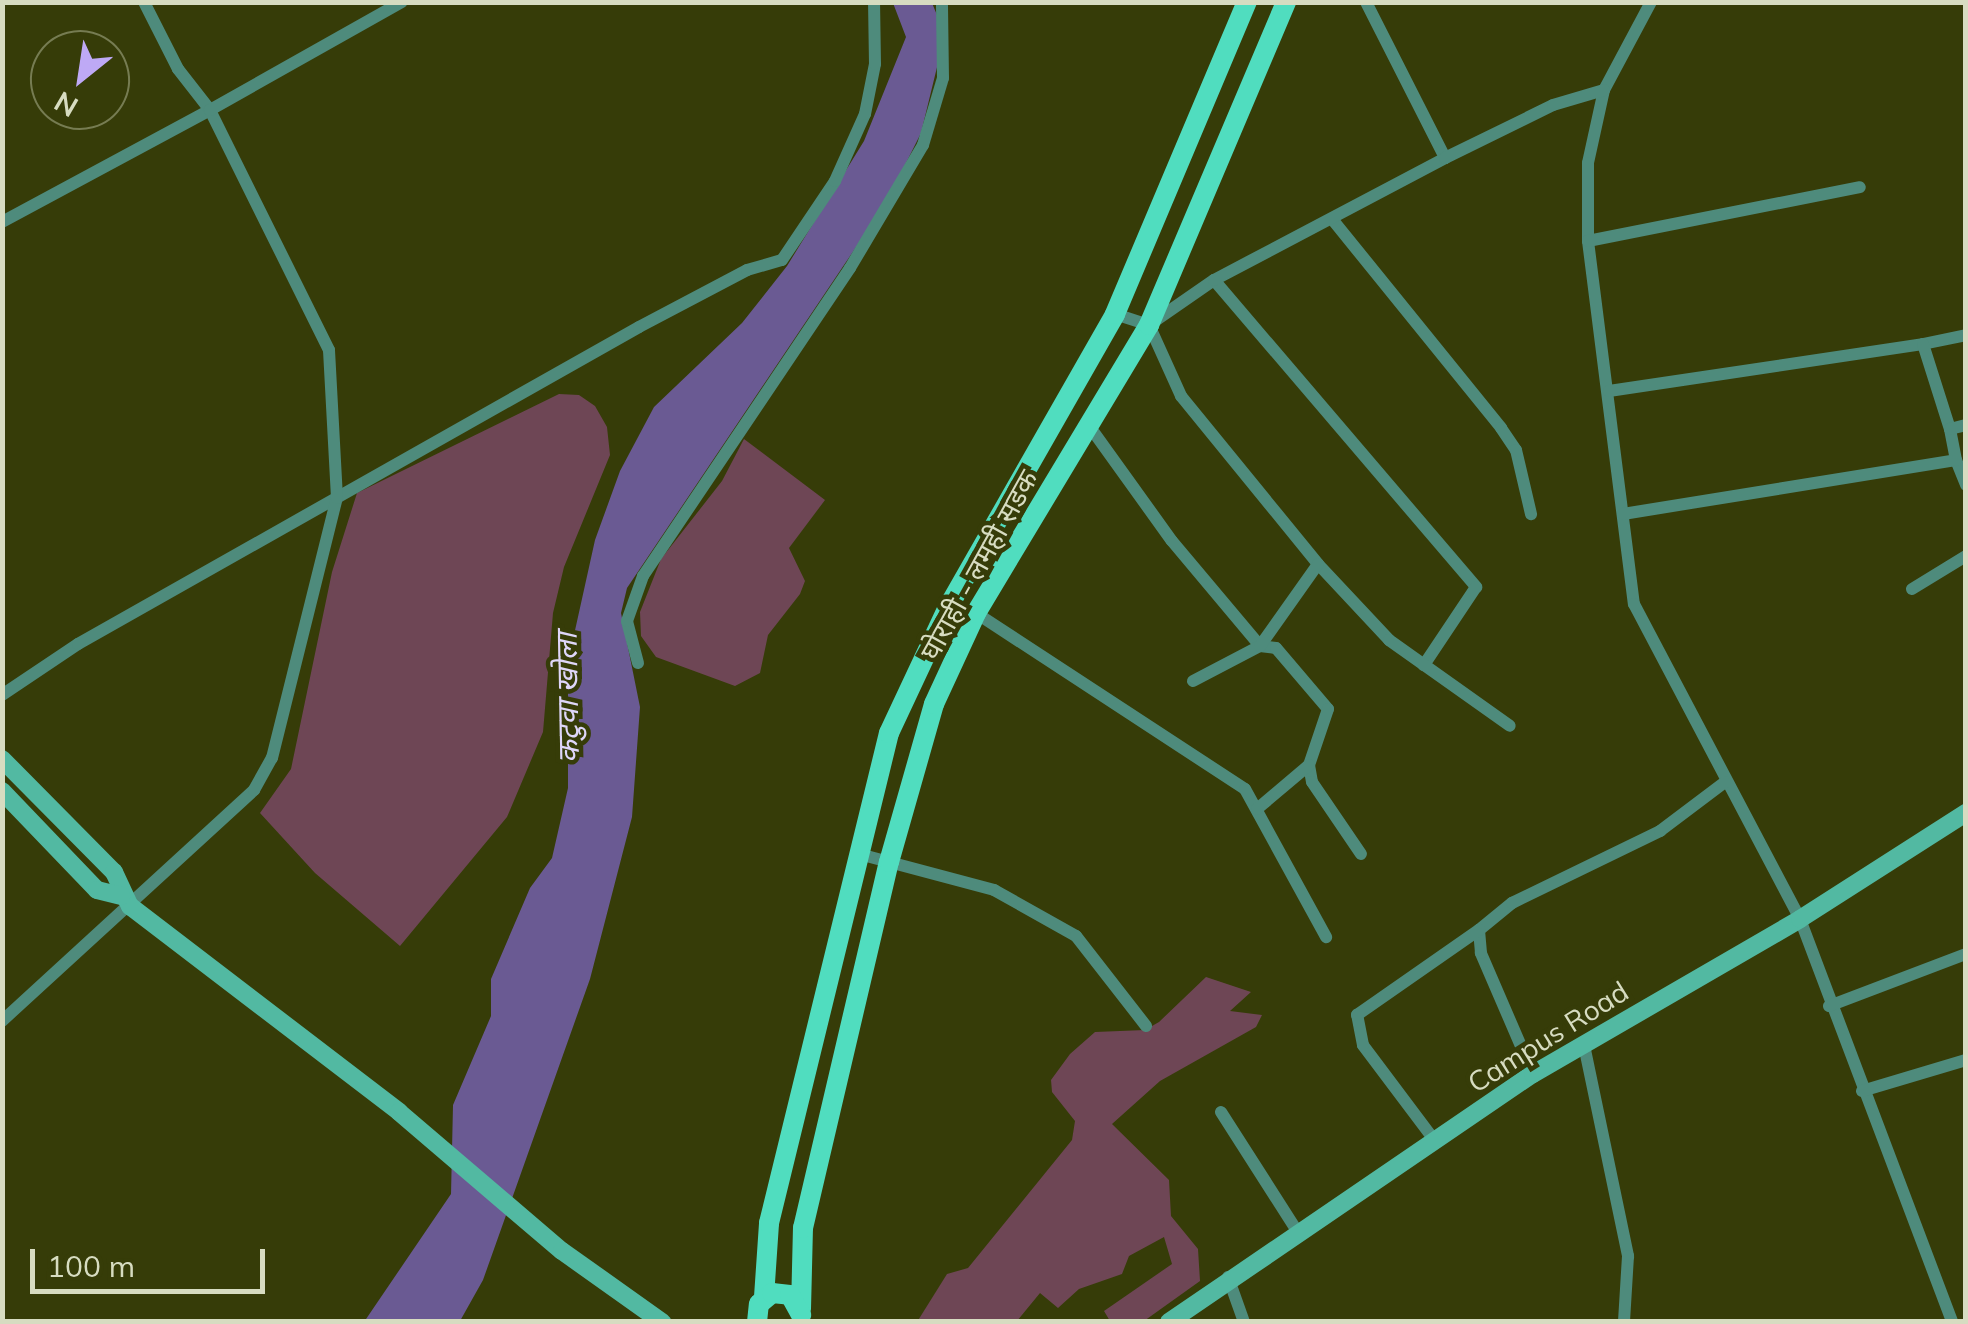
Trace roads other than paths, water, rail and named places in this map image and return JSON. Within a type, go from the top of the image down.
[{"type":"main road","name":"घोराही - लमही सडक","points":[[757,1322],[764,1297],[769,1223],[889,733],[947,609],[1115,314],[1247,2]]},
{"type":"main road","name":"घोराही - लमही सडक","points":[[801,1315],[802,1228],[889,862],[934,704],[976,613],[1149,325],[1286,2]]},
{"type":"main road","points":[[2,759],[114,872],[125,901]]},
{"type":"main road","points":[[2,791],[97,890],[125,901],[399,1112],[562,1251],[662,1322]]},
{"type":"main road","name":"Campus Road","points":[[1169,1322],[1228,1277],[1533,1074],[1800,919],[1966,813]]},
{"type":"main road","points":[[764,1297],[781,1292],[801,1315]]},
{"type":"street","points":[[2,1022],[125,901],[254,790],[272,758],[338,498],[329,350],[210,110],[178,69],[144,2]]},
{"type":"street","points":[[2,222],[402,2]]},
{"type":"street","points":[[2,695],[78,644],[639,328],[748,270],[782,260],[835,181],[865,114],[875,64],[874,2]]},
{"type":"street","points":[[638,663],[627,622],[643,576],[850,268],[923,145],[943,78],[942,2]]},
{"type":"street","points":[[1366,2],[1446,158]]},
{"type":"street","points":[[1651,2],[1604,90],[1588,163],[1588,241],[1634,604],[1800,919],[1828,1006],[1952,1322]]},
{"type":"street","points":[[1149,325],[1214,280],[1446,158],[1553,105],[1604,90]]},
{"type":"street","points":[[1588,241],[1860,187]]},
{"type":"street","points":[[1332,219],[1492,414],[1516,450],[1531,514]]},
{"type":"street","points":[[1214,280],[1476,587],[1424,665]]},
{"type":"street","points":[[1115,314],[1149,325],[1182,396],[1318,564],[1389,640],[1510,726]]},
{"type":"street","points":[[1609,390],[1923,344],[1966,334]]},
{"type":"street","points":[[1923,344],[1966,485]]},
{"type":"street","points":[[1950,429],[1966,425]]},
{"type":"street","points":[[1090,427],[1172,541],[1260,646],[1276,648],[1328,709],[1308,765],[1257,809]]},
{"type":"street","points":[[1623,514],[1956,460]]},
{"type":"street","points":[[1912,589],[1966,556]]},
{"type":"street","points":[[1192,681],[1260,646],[1318,564]]},
{"type":"street","points":[[976,613],[1245,789],[1326,936]]},
{"type":"street","points":[[1308,765],[1321,800],[1362,854]]},
{"type":"street","points":[[1435,1141],[1362,1045],[1357,1015],[1479,930],[1512,902],[1660,831],[1725,782]]},
{"type":"street","points":[[859,854],[994,890],[1076,936],[1146,1026]]},
{"type":"street","points":[[1479,930],[1481,953],[1533,1074]]},
{"type":"street","points":[[1828,1006],[1966,954]]},
{"type":"street","points":[[1584,1044],[1628,1256],[1624,1322]]},
{"type":"street","points":[[1862,1091],[1966,1060]]},
{"type":"street","points":[[1220,1112],[1298,1234]]},
{"type":"street","points":[[1228,1277],[1244,1322]]},
{"type":"water label","name":"कटुवा खोला","points":[[567,698]]}]
